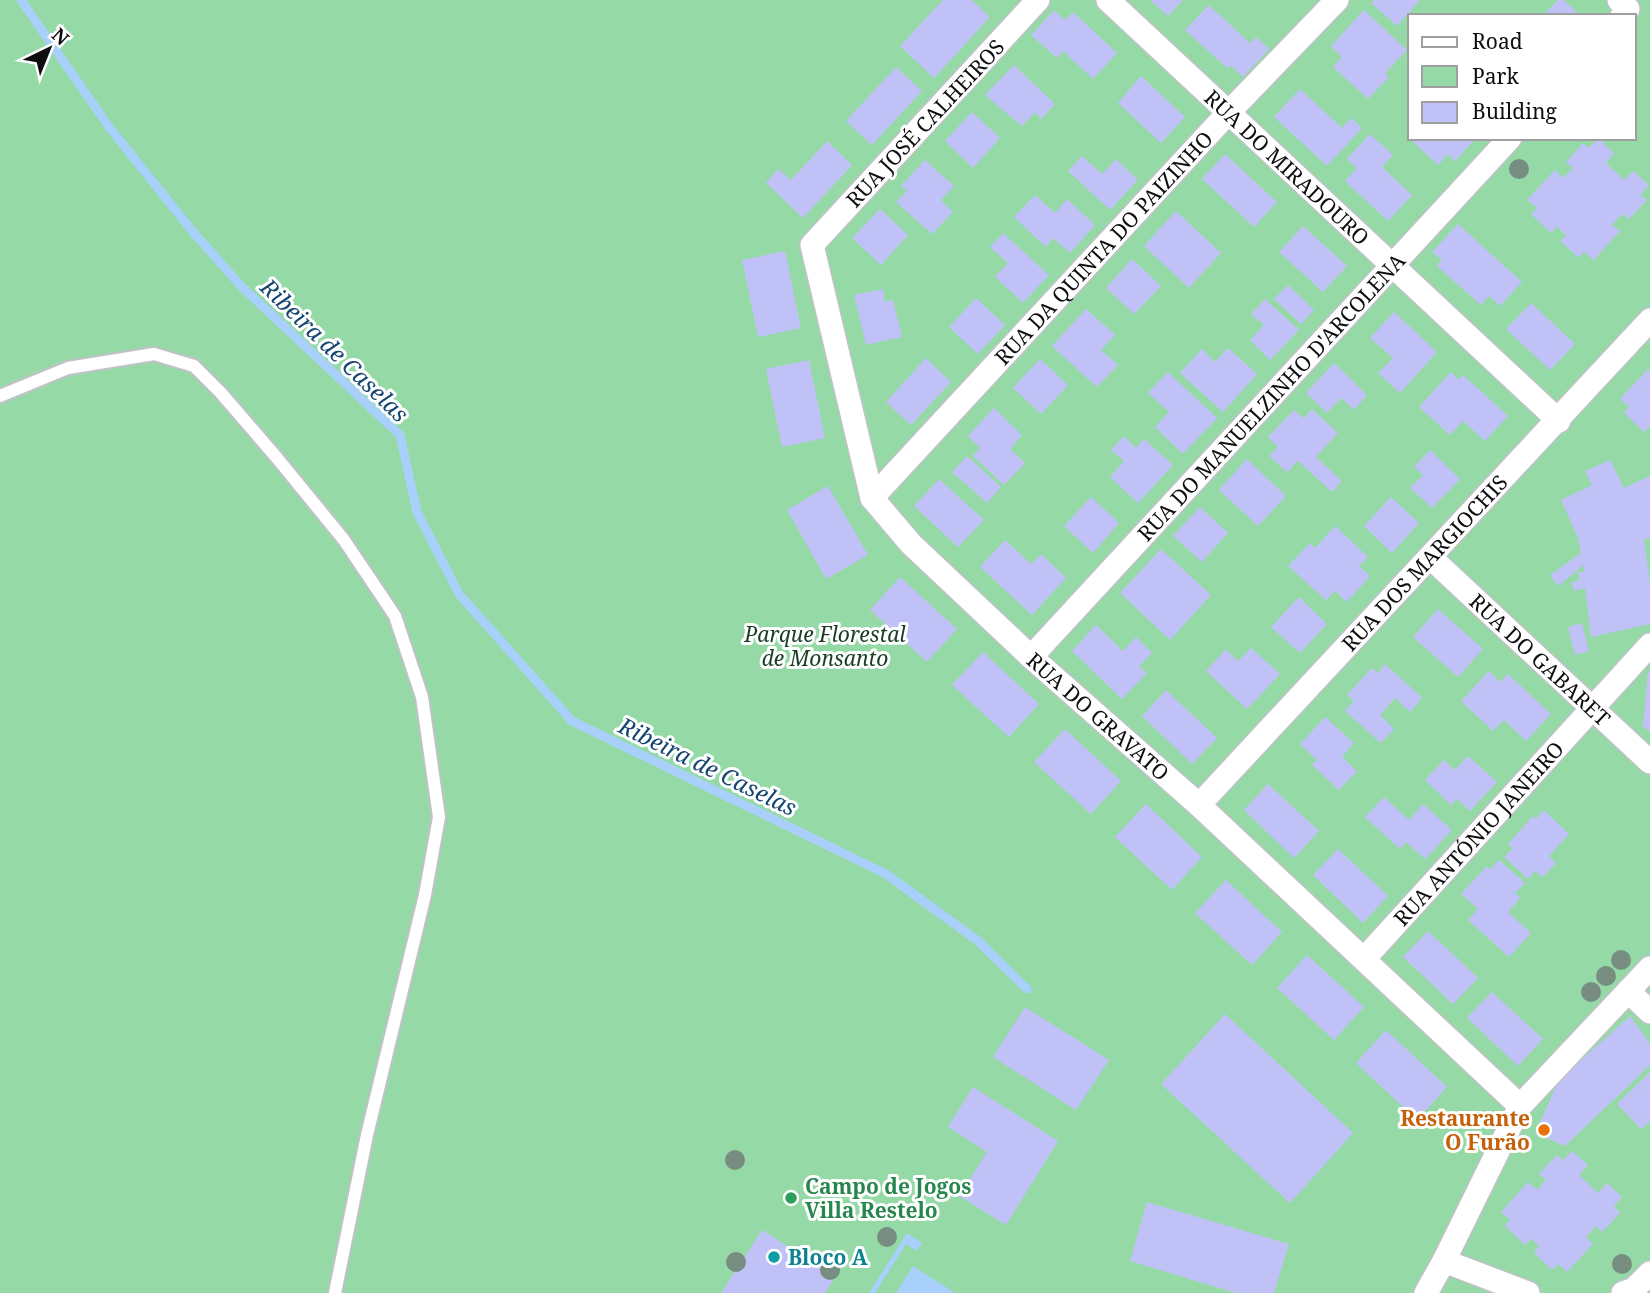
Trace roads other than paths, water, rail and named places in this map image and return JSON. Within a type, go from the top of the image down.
[{"type":"street","name":"RUA DO MIRADOURO","points":[[1108,0],[1559,421]]},
{"type":"street","name":"RUA DA QUINTA DO PAIZINHO","points":[[872,498],[1229,112],[1337,0]]},
{"type":"street","points":[[1619,0],[1628,9],[1624,14]]},
{"type":"street","name":"RUA JOSÉ CALHEIROS","points":[[813,245],[1028,4]]},
{"type":"street","name":"RUA DO MANUELZINHO D'ARCOLENA","points":[[1031,657],[1508,140]]},
{"type":"street","name":"RUA DO GRAVATO","points":[[813,245],[872,498],[911,544],[1031,657],[1199,806],[1520,1107]]},
{"type":"street","name":"RUA DOS MARGIOCHIS","points":[[1199,806],[1650,320]]},
{"type":"street","name":"RUA DO GABARET","points":[[1431,558],[1650,762]]},
{"type":"street","name":"RUA ANTÓNIO JANEIRO","points":[[1364,959],[1650,645]]},
{"type":"street","points":[[1426,1293],[1520,1107],[1650,968]]},
{"type":"street","points":[[1628,991],[1650,1012]]},
{"type":"street","points":[[1444,1261],[1528,1293]]},
{"type":"lane","points":[[0,396],[68,368],[154,354],[194,366],[278,458],[344,540],[395,616],[422,697],[439,817],[425,895],[368,1135],[335,1293]]},
{"type":"water","points":[[907,1233],[922,1243],[917,1251],[906,1244],[875,1293],[869,1293]]},
{"type":"water","points":[[913,1266],[955,1293],[896,1293]]},
{"type":"waterway","name":"Ribeira de Caselas","points":[[21,0],[109,127],[193,232],[242,287],[400,435],[417,512],[459,594],[572,721],[886,874],[978,941],[1027,989]]},
{"type":"place","name":"Restaurante O Furão","points":[[1544,1130]]},
{"type":"place","name":"Campo de Jogos Villa Restelo","points":[[791,1198]]},
{"type":"place","name":"Bloco A","points":[[774,1257]]},
{"type":"park label","name":"Parque Florestal de Monsanto","points":[[825,646]]}]
